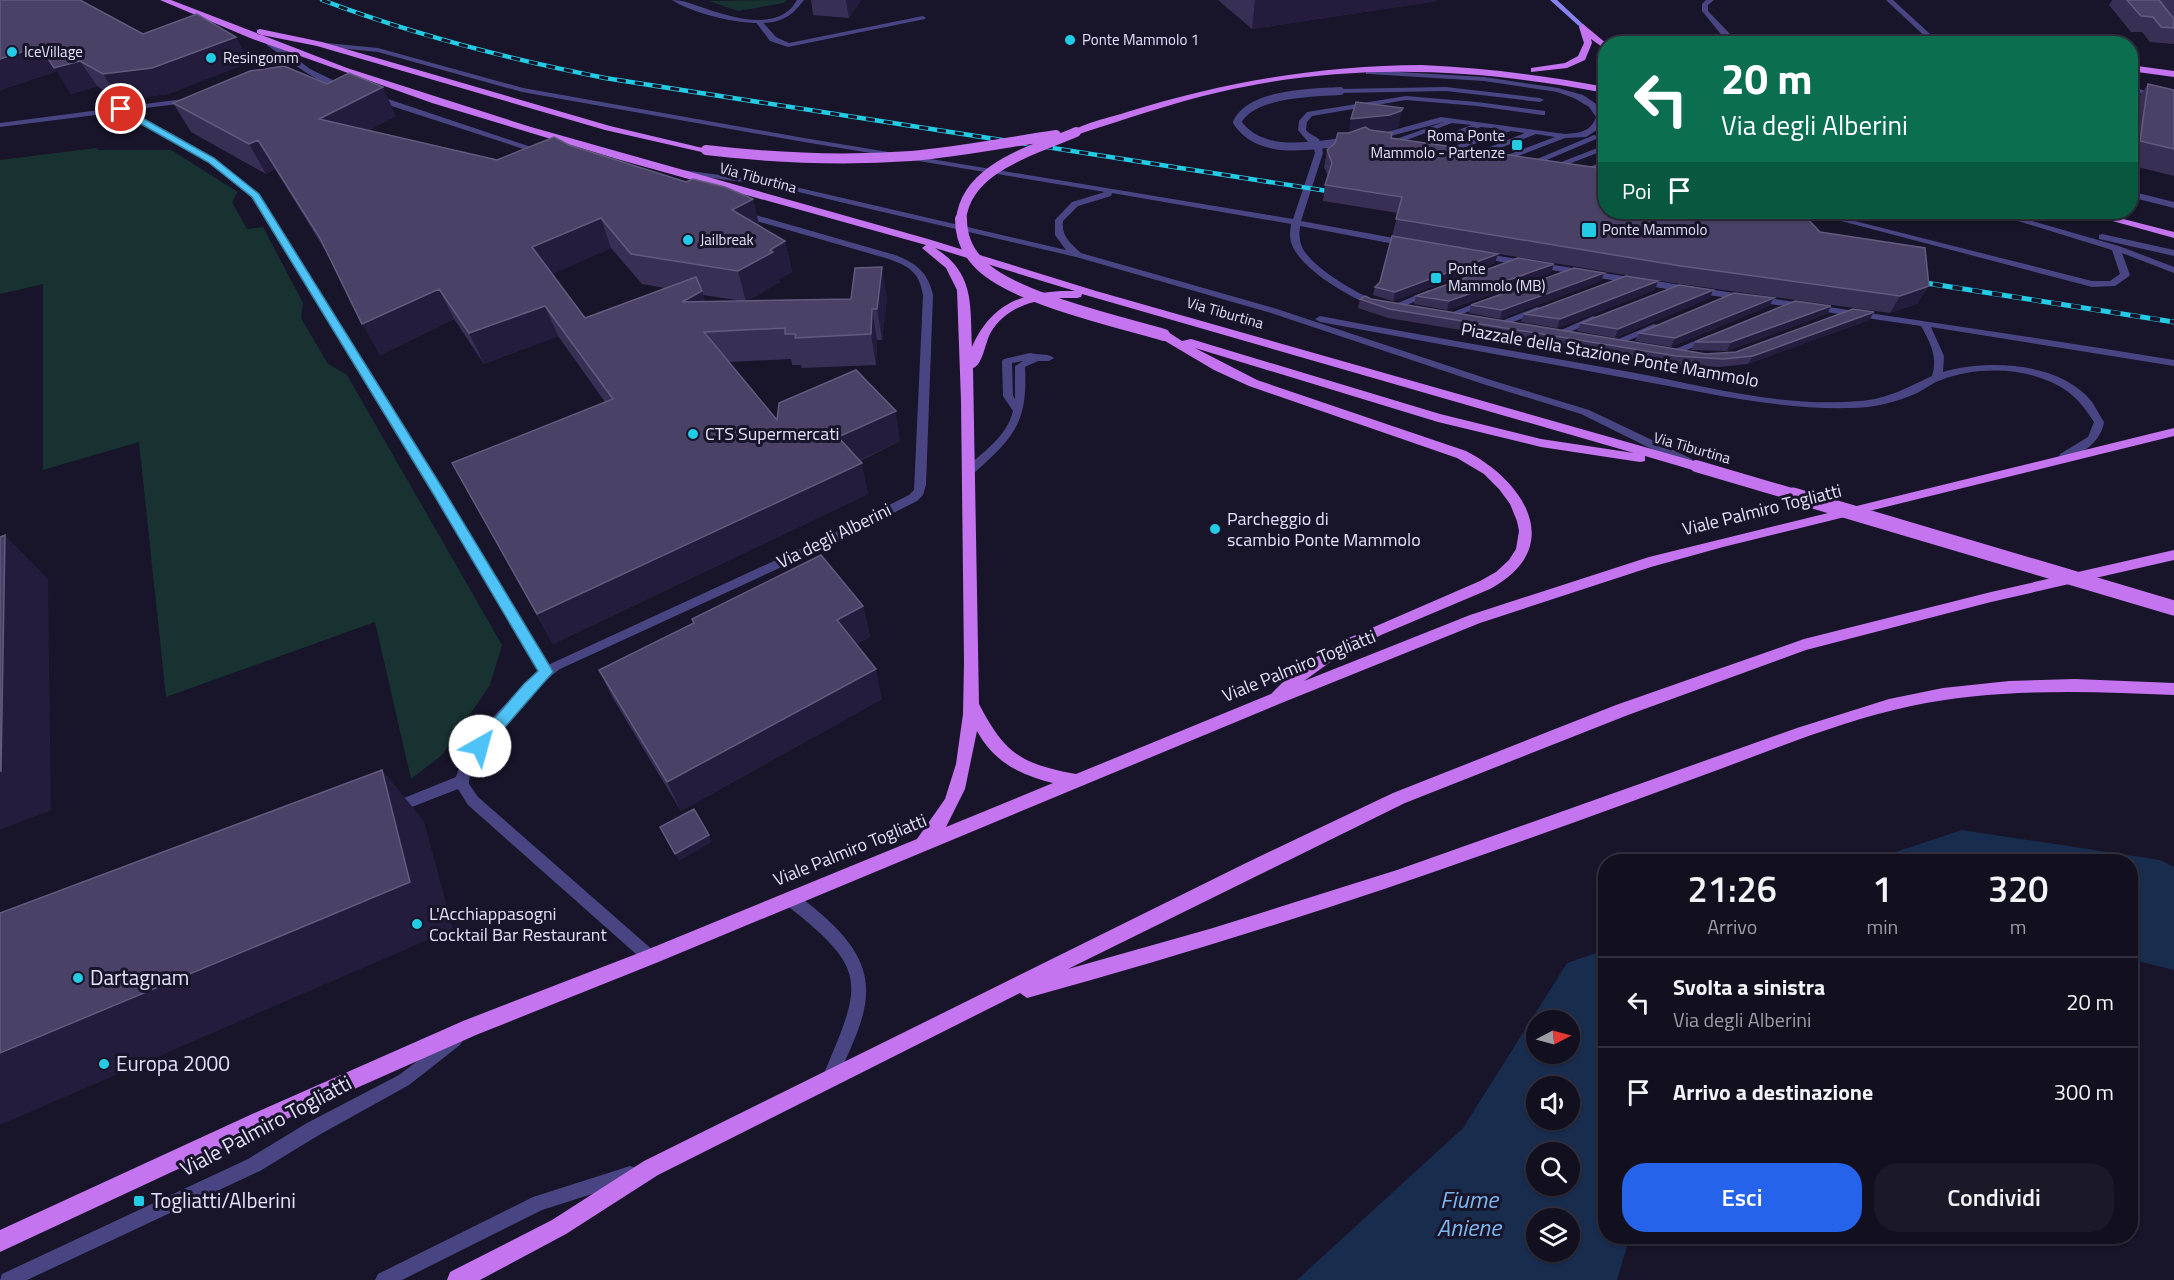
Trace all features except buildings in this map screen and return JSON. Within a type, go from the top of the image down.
[{"type":"main road","name":"Via Tiburtina","points":[[164,0],[270,43],[526,130],[904,235],[1113,299],[1696,466],[2174,608]]},
{"type":"main road","points":[[1583,27],[1598,40]]},
{"type":"main road","points":[[1503,71],[1544,69],[1578,61],[1588,49],[1588,39],[1583,27]]},
{"type":"main road","name":"Via Tiburtina","points":[[234,28],[319,44],[608,128],[706,150],[781,158],[860,159],[933,153],[1076,132],[1240,84],[1346,71],[1420,69],[1503,71],[1598,89]]},
{"type":"main road","points":[[2138,59],[2174,64]]},
{"type":"main road","points":[[2138,69],[2174,74]]},
{"type":"main road","points":[[1076,132],[995,169],[970,194],[961,212],[962,236],[979,264],[1014,287],[1438,418],[1541,443],[1696,466]]},
{"type":"main road","points":[[2113,219],[2174,235]]},
{"type":"main road","points":[[904,235],[944,259],[960,279],[963,290],[969,382],[971,704],[965,756],[957,790],[948,809],[923,845]]},
{"type":"main road","points":[[969,382],[976,347],[983,330],[1010,307],[1033,298],[1056,294],[1113,299]]},
{"type":"main road","points":[[1164,335],[1234,375],[1437,444],[1481,465],[1500,482],[1518,506],[1525,527],[1525,548],[1514,565],[1497,580],[1344,645],[1305,670],[1273,700]]},
{"type":"main road","name":"Viale Palmiro Togliatti","points":[[0,1241],[249,1126],[470,1028],[650,957],[1475,619],[1649,562],[1787,525],[2174,432]]},
{"type":"main road","points":[[458,1280],[559,1227],[651,1168],[1252,868],[1399,798],[1622,710],[1803,645],[1991,597],[2174,555]]},
{"type":"main road","points":[[998,996],[1132,961],[1344,897],[1791,737],[1886,706],[1967,691],[2034,686],[2174,689]]},
{"type":"main road","points":[[971,704],[999,750],[1010,758],[1039,772],[1077,781]]},
{"type":"street","points":[[675,0],[694,3],[731,20],[759,21],[786,14],[793,10],[801,0]]},
{"type":"street","points":[[1553,0],[1583,27]]},
{"type":"street","points":[[1711,0],[1705,4],[1705,11],[1727,36]]},
{"type":"street","points":[[1889,0],[1929,36]]},
{"type":"street","points":[[759,21],[776,42],[788,45],[922,18]]},
{"type":"street","name":"Via Tiburtina","points":[[270,43],[307,71],[329,83],[350,90]]},
{"type":"street","points":[[319,44],[378,50],[522,90],[1420,245]]},
{"type":"street","points":[[1346,71],[1462,77],[1543,88],[1575,94],[1598,107]]},
{"type":"street","points":[[315,85],[329,83]]},
{"type":"street","points":[[1357,141],[1279,146],[1251,138],[1243,133],[1237,122],[1240,114],[1254,104],[1340,91],[1395,88],[1454,90],[1540,100]]},
{"type":"street","points":[[2138,91],[2174,102]]},
{"type":"street","points":[[371,96],[549,154]]},
{"type":"street","points":[[1415,310],[1393,307],[1362,298],[1314,267],[1302,255],[1293,237],[1319,153],[1318,147],[1302,130],[1303,121],[1310,114],[1325,110],[1406,98],[1477,104],[1542,113]]},
{"type":"street","points":[[0,124],[201,99]]},
{"type":"street","points":[[121,109],[211,160],[255,196],[439,492],[546,672]]},
{"type":"street","points":[[1325,110],[1366,116]]},
{"type":"street","points":[[1596,175],[1386,146],[1367,141],[1437,119],[1565,136],[1583,135],[1594,129],[1598,122]]},
{"type":"street","points":[[1386,146],[1458,120]]},
{"type":"street","points":[[1416,149],[1484,124]]},
{"type":"street","points":[[1442,153],[1511,128]]},
{"type":"street","points":[[1468,157],[1536,132]]},
{"type":"street","points":[[1499,161],[1565,136]]},
{"type":"street","points":[[1526,165],[1598,136]]},
{"type":"street","points":[[1309,138],[1345,145]]},
{"type":"street","points":[[1549,168],[1598,150]]},
{"type":"street","points":[[1579,172],[1598,165]]},
{"type":"street","points":[[666,170],[774,184],[1078,255],[1274,311],[1585,412],[1696,466]]},
{"type":"street","points":[[1078,255],[1062,241],[1059,234],[1058,225],[1063,215],[1075,204],[1085,199],[1119,192]]},
{"type":"street","points":[[2138,196],[2174,205]]},
{"type":"street","name":"Via degli Alberini","points":[[462,781],[471,758],[490,733],[546,672],[566,660],[847,532],[913,498],[919,492],[928,295],[925,282],[919,272],[907,263],[892,257],[737,213]]},
{"type":"street","points":[[1838,219],[2092,284],[2112,284],[2125,275],[2116,248]]},
{"type":"street","points":[[2017,219],[2116,248],[2174,270]]},
{"type":"street","points":[[2019,219],[2174,253]]},
{"type":"street","points":[[1474,255],[1621,280],[1924,323],[2174,363]]},
{"type":"street","points":[[1497,268],[1515,262]]},
{"type":"street","points":[[1553,277],[1570,271]]},
{"type":"street","points":[[1604,285],[1621,280]]},
{"type":"street","points":[[1658,294],[1673,288]]},
{"type":"street","points":[[1393,307],[1436,290]]},
{"type":"street","points":[[1714,302],[1729,296]]},
{"type":"street","points":[[1448,316],[1491,300]]},
{"type":"street","points":[[1773,311],[1790,304]]},
{"type":"street","name":"Piazzale della Stazione Ponte Mammolo","points":[[1522,328],[1494,323],[1548,306]]},
{"type":"street","name":"Piazzale della Stazione Ponte Mammolo","points":[[1274,311],[1726,392],[1803,403],[1837,405],[1871,403],[1902,395],[1937,377],[1967,371],[2004,368],[2031,372],[2063,384],[2090,405],[2099,422],[2096,435],[2084,446],[2064,457]]},
{"type":"street","points":[[1829,320],[1849,312]]},
{"type":"street","name":"Piazzale della Stazione Ponte Mammolo","points":[[1437,314],[1468,319]]},
{"type":"street","points":[[1557,334],[1608,314]]},
{"type":"street","points":[[1614,343],[1663,323]]},
{"type":"street","points":[[1924,323],[1939,354],[1937,377]]},
{"type":"street","name":"Piazzale della Stazione Ponte Mammolo","points":[[1546,332],[1580,338]]},
{"type":"street","points":[[1671,353],[1718,335]]},
{"type":"street","name":"Piazzale della Stazione Ponte Mammolo","points":[[1602,341],[1636,347]]},
{"type":"street","name":"Piazzale della Stazione Ponte Mammolo","points":[[1659,351],[1690,356]]},
{"type":"street","points":[[970,470],[997,446],[1017,418],[1021,395],[1020,366],[1036,358],[1048,358]]},
{"type":"street","points":[[376,815],[462,781],[473,801],[650,957]]},
{"type":"street","points":[[790,899],[823,923],[838,939],[853,958],[860,982],[855,1020],[830,1078]]},
{"type":"street","name":"Viale Palmiro Togliatti","points":[[8,1280],[254,1164],[404,1080],[470,1028]]},
{"type":"street","points":[[384,1280],[539,1203],[651,1168]]},
{"type":"green space","points":[[787,0],[784,3],[738,11],[709,1]]},
{"type":"green space","points":[[96,148],[99,150],[171,150],[238,192],[232,202],[247,229],[263,227],[303,303],[301,318],[328,364],[347,375],[502,645],[490,685],[442,755],[411,779],[375,622],[166,697],[139,442],[43,470],[43,284],[0,294],[0,160]]},
{"type":"water","points":[[1962,830],[2120,854],[1890,854]]},
{"type":"water","points":[[2138,857],[2160,860],[2174,867],[2174,970],[2138,961]]},
{"type":"water","name":"Fiume Aniene","points":[[1598,952],[1598,1244],[1628,1244],[1617,1280],[1297,1280],[1463,1128],[1526,1028],[1526,1064],[1580,1064],[1580,1010],[1537,1010],[1567,963]]},
{"type":"railway","points":[[322,0],[462,45],[605,78],[1340,193]]},
{"type":"railway","points":[[1913,281],[2174,322]]},
{"type":"place","name":"Ponte Mammolo 1","points":[[1070,40]]},
{"type":"place","name":"IceVillage","points":[[12,52]]},
{"type":"place","name":"Resingomm","points":[[211,58]]},
{"type":"place","name":"Roma Ponte Mammolo - Partenze","points":[[1517,145]]},
{"type":"place","name":"Ponte Mammolo","points":[[1589,230]]},
{"type":"place","name":"Jailbreak","points":[[688,240]]},
{"type":"place","name":"Ponte Mammolo (MB)","points":[[1436,278]]},
{"type":"place","name":"CTS Supermercati","points":[[693,434]]},
{"type":"place","name":"Parcheggio di scambio Ponte Mammolo","points":[[1215,529]]},
{"type":"place","name":"L'Acchiappasogni Cocktail Bar Restaurant","points":[[417,924]]},
{"type":"place","name":"Dartagnam","points":[[78,978]]},
{"type":"place","name":"Europa 2000","points":[[104,1064]]},
{"type":"place","name":"Togliatti/Alberini","points":[[139,1201]]},
{"type":"route","points":[[121,109],[211,160],[255,196],[439,492],[546,672],[536,680],[480,746]]}]
